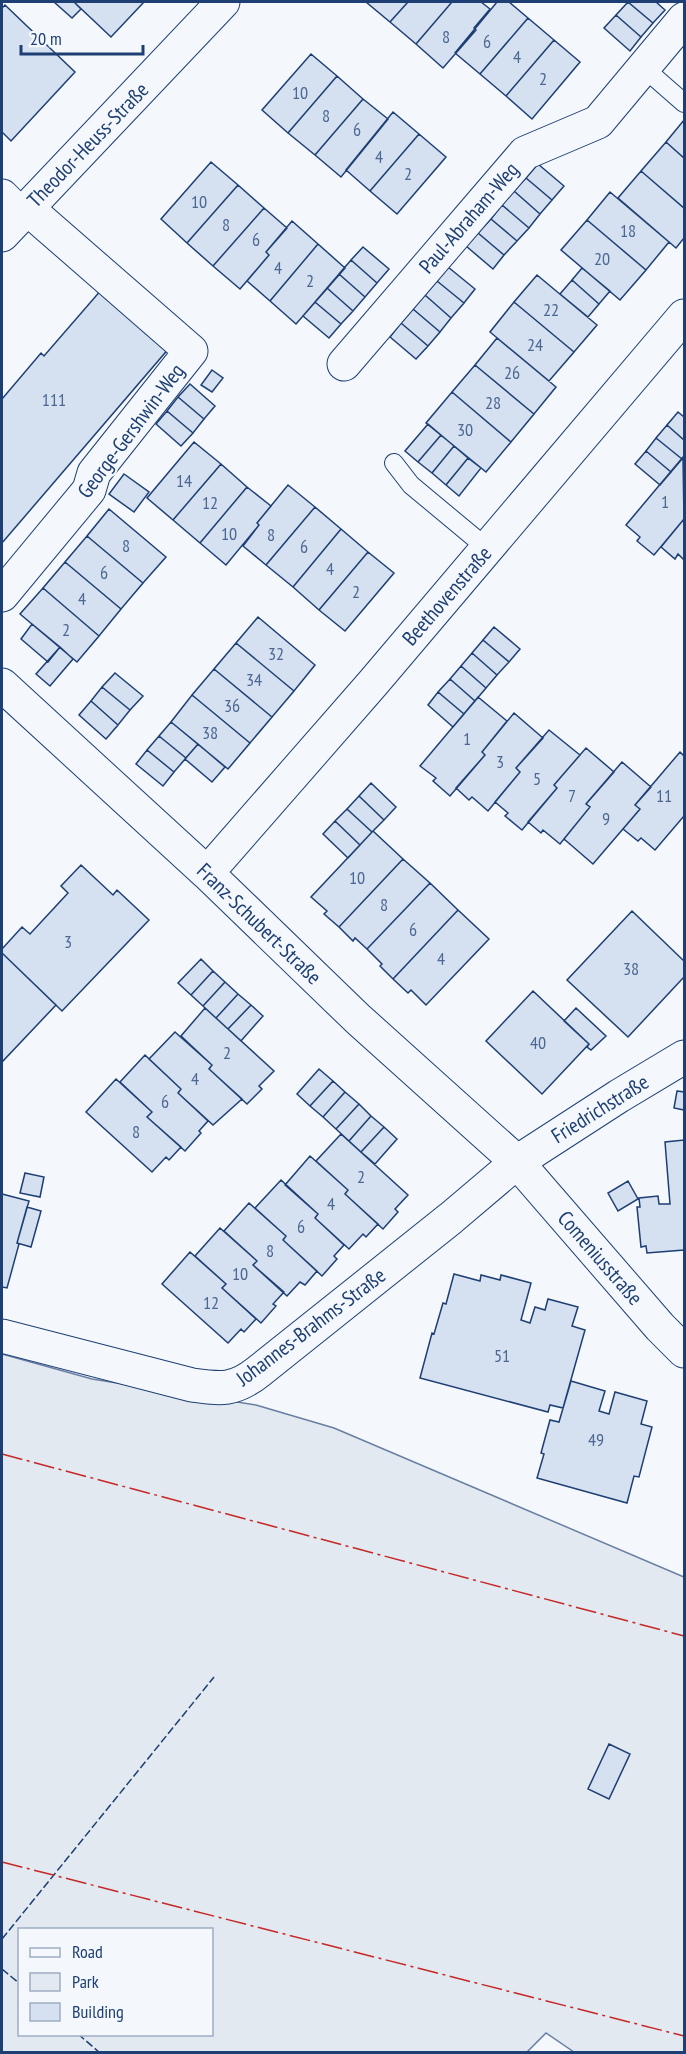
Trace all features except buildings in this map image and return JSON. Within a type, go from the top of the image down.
[{"type":"street","name":"Theodor-Heuss-Straße","points":[[13,214],[223,2]]},
{"type":"street","name":"Paul-Abraham-Weg","points":[[344,364],[525,153],[598,122],[684,19]]},
{"type":"street","name":"George-Gershwin-Weg","points":[[2,595],[89,490],[94,473],[191,351],[13,214]]},
{"type":"street","name":"Beethovenstraße","points":[[207,873],[488,549],[684,316]]},
{"type":"street","name":"Franz-Schubert-Straße","points":[[2,685],[207,873],[358,1019],[517,1162]]},
{"type":"street","name":"Friedrichstraße","points":[[517,1162],[684,1057]]},
{"type":"street","name":"Johannes-Brahms-Straße","points":[[2,1336],[192,1384],[221,1389],[239,1385],[451,1218],[517,1162]]},
{"type":"street","name":"Comeniusstraße","points":[[517,1162],[660,1327],[684,1351]]},
{"type":"lane","points":[[644,68],[684,103]]},
{"type":"lane","points":[[394,463],[411,485],[488,549]]},
{"type":"green space","points":[[2,1354],[92,1379],[256,1405],[334,1428],[684,1577],[684,2052],[574,2052],[546,2033],[527,2052],[2,2052]]},
{"type":"fence","points":[[2,1939],[214,1677]]},
{"type":"fence","points":[[2,1969],[18,1982]]},
{"type":"fence","points":[[80,2036],[99,2052]]},
{"type":"power","points":[[2,1454],[684,1636]]},
{"type":"power","points":[[2,1862],[684,2036]]}]
